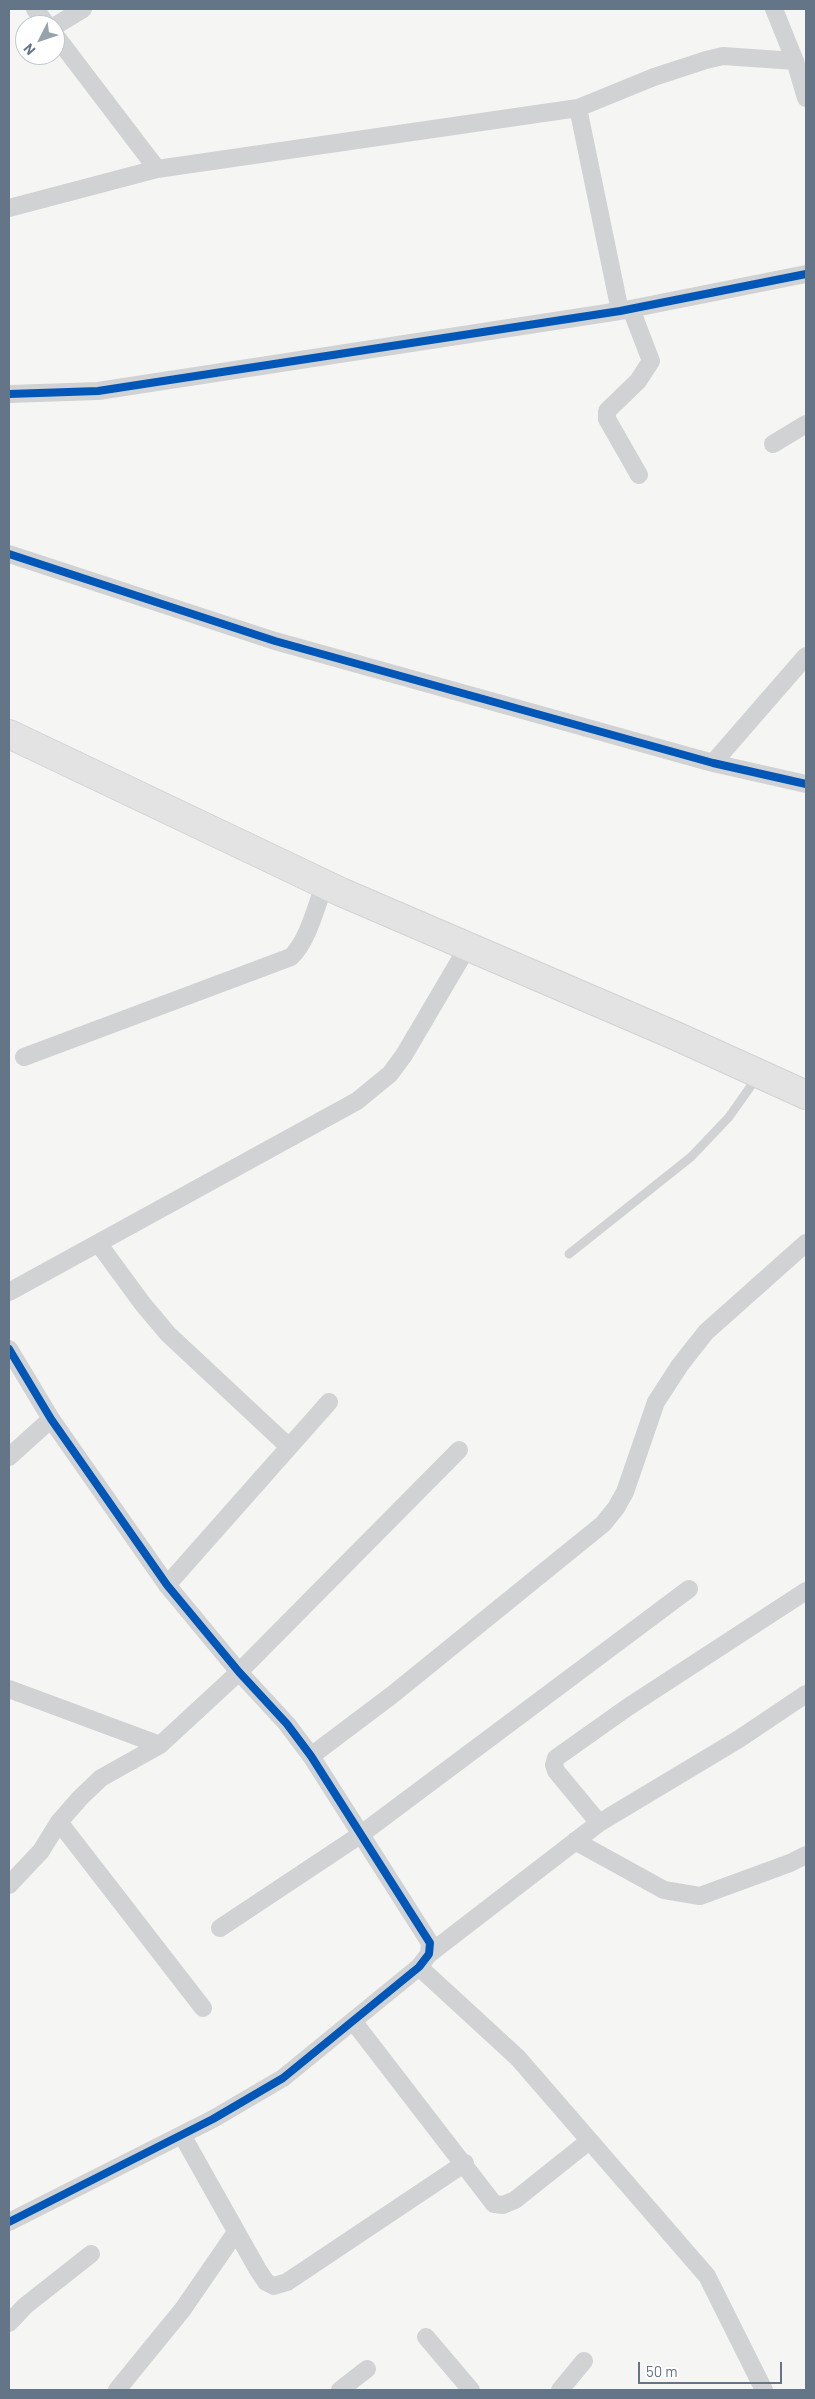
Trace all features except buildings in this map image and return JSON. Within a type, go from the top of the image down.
[{"type":"highway","points":[[9,734],[324,884],[467,948],[760,1073],[806,1095]]},
{"type":"street","points":[[65,20],[83,9]]},
{"type":"street","points":[[774,9],[795,61],[806,98]]},
{"type":"street","points":[[65,48],[157,169]]},
{"type":"street","points":[[9,208],[157,169],[578,108],[654,77],[723,56],[795,61]]},
{"type":"street","points":[[578,108],[626,310],[651,361],[638,381],[607,412],[611,428],[639,475]]},
{"type":"street","points":[[9,394],[98,391],[626,310],[806,274]]},
{"type":"street","points":[[773,444],[806,424]]},
{"type":"street","points":[[9,554],[275,641],[714,763],[806,784]]},
{"type":"street","points":[[714,763],[806,656]]},
{"type":"street","points":[[24,1057],[291,958],[299,950],[324,884]]},
{"type":"street","points":[[9,1292],[357,1101],[373,1089],[390,1074],[404,1055],[467,948]]},
{"type":"street","points":[[98,1243],[142,1303],[168,1334],[289,1447]]},
{"type":"street","points":[[311,1756],[392,1695],[603,1524],[616,1508],[625,1492],[656,1402],[680,1364],[706,1332],[806,1243]]},
{"type":"street","points":[[9,1349],[51,1419],[167,1585],[311,1756],[430,1943],[424,1961]]},
{"type":"street","points":[[167,1585],[329,1402]]},
{"type":"street","points":[[9,1457],[51,1419]]},
{"type":"street","points":[[9,1885],[41,1851],[59,1822],[80,1798],[102,1778],[160,1745],[239,1672],[459,1450]]},
{"type":"street","points":[[220,1928],[360,1835],[689,1589]]},
{"type":"street","points":[[600,1823],[556,1772],[554,1765],[556,1758],[628,1707],[806,1591]]},
{"type":"street","points":[[9,1689],[160,1745]]},
{"type":"street","points":[[9,2222],[182,2135],[283,2078],[424,1961],[600,1823],[739,1739],[806,1694]]},
{"type":"street","points":[[59,1822],[203,2008]]},
{"type":"street","points":[[576,1841],[664,1890],[700,1896],[790,1863],[806,1855]]},
{"type":"street","points":[[424,1961],[518,2058],[707,2276],[764,2390]]},
{"type":"street","points":[[353,2021],[494,2204],[503,2205],[515,2200],[589,2141]]},
{"type":"street","points":[[182,2135],[258,2270],[266,2282],[274,2286],[287,2282],[464,2163]]},
{"type":"street","points":[[116,2390],[183,2310],[236,2232]]},
{"type":"street","points":[[9,2323],[26,2306],[91,2254]]},
{"type":"street","points":[[426,2337],[471,2390]]},
{"type":"street","points":[[560,2390],[584,2361]]},
{"type":"street","points":[[340,2390],[367,2369]]},
{"type":"lane","points":[[569,1254],[691,1157],[729,1117],[760,1073]]},
{"type":"cycle path","points":[[9,394],[98,391],[620,311],[806,274]]},
{"type":"cycle path","points":[[9,554],[275,641],[713,763],[806,784]]},
{"type":"cycle path","points":[[9,1349],[51,1419],[167,1585],[239,1672],[287,1724],[311,1756],[430,1943],[429,1954],[419,1967],[283,2078],[213,2119],[9,2222]]}]
